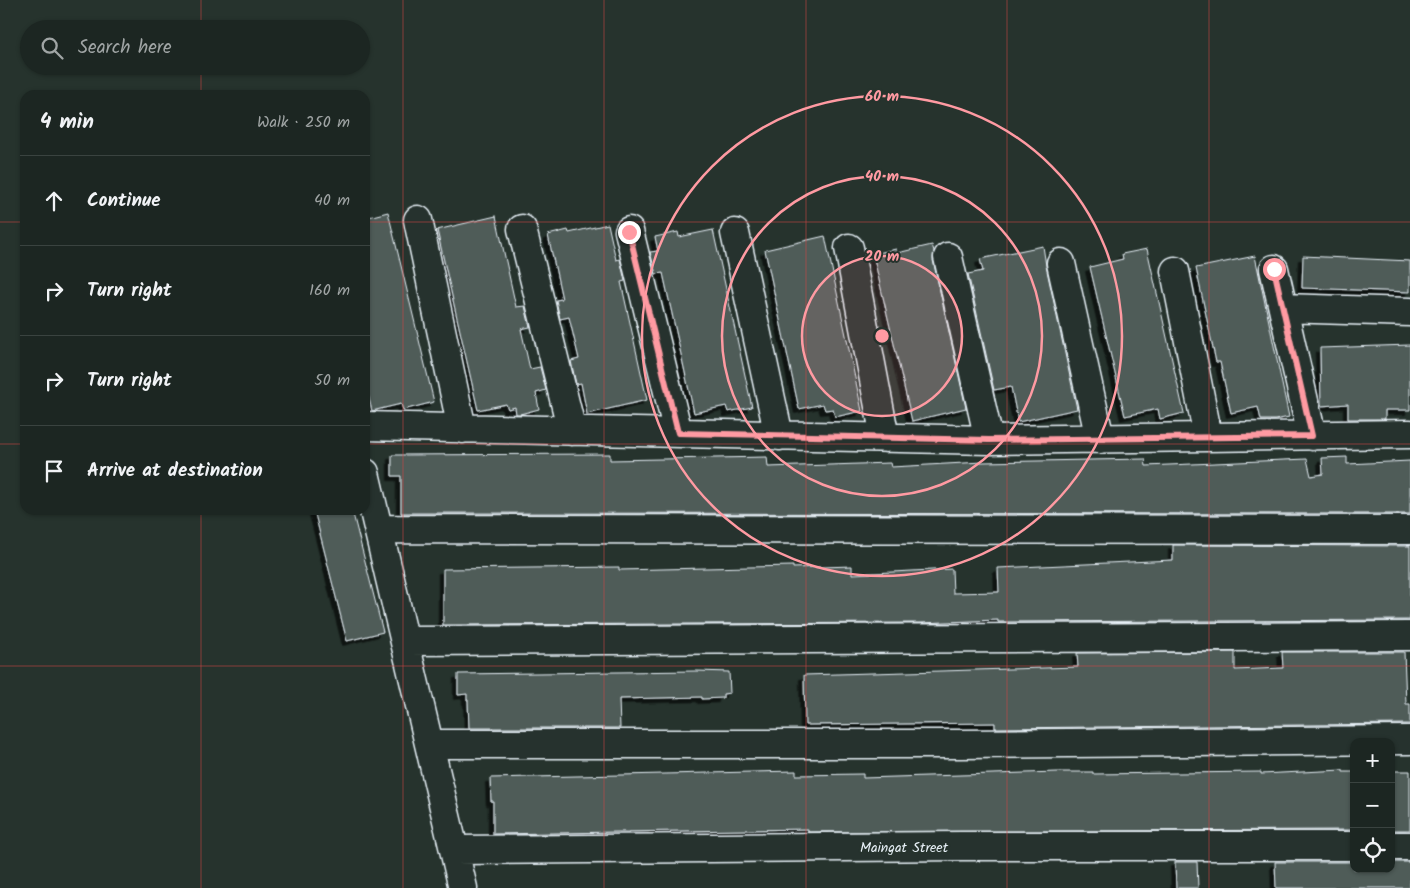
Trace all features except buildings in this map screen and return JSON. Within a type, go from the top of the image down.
[{"type":"street","points":[[418,220],[462,429]]},
{"type":"street","points":[[522,228],[572,431]]},
{"type":"street","points":[[629,232],[678,433]]},
{"type":"street","points":[[735,234],[779,436]]},
{"type":"street","points":[[849,248],[885,438]]},
{"type":"street","points":[[948,257],[989,440]]},
{"type":"street","points":[[1061,263],[1100,439]]},
{"type":"street","points":[[1274,269],[1312,436]]},
{"type":"street","points":[[1175,271],[1208,437]]},
{"type":"street","points":[[1283,308],[1410,312]]},
{"type":"street","points":[[370,426],[989,440],[1410,434]]},
{"type":"street","points":[[370,494],[464,888]]},
{"type":"street","points":[[379,529],[1410,530]]},
{"type":"street","points":[[406,642],[1410,636]]},
{"type":"street","points":[[430,744],[959,744],[1410,740]]},
{"type":"street","name":"Maingat Street","points":[[454,850],[962,846],[1350,846]]},
{"type":"street","points":[[1395,846],[1410,846]]},
{"type":"route","points":[[629,232],[678,433],[989,440],[1312,436],[1274,269]]}]
